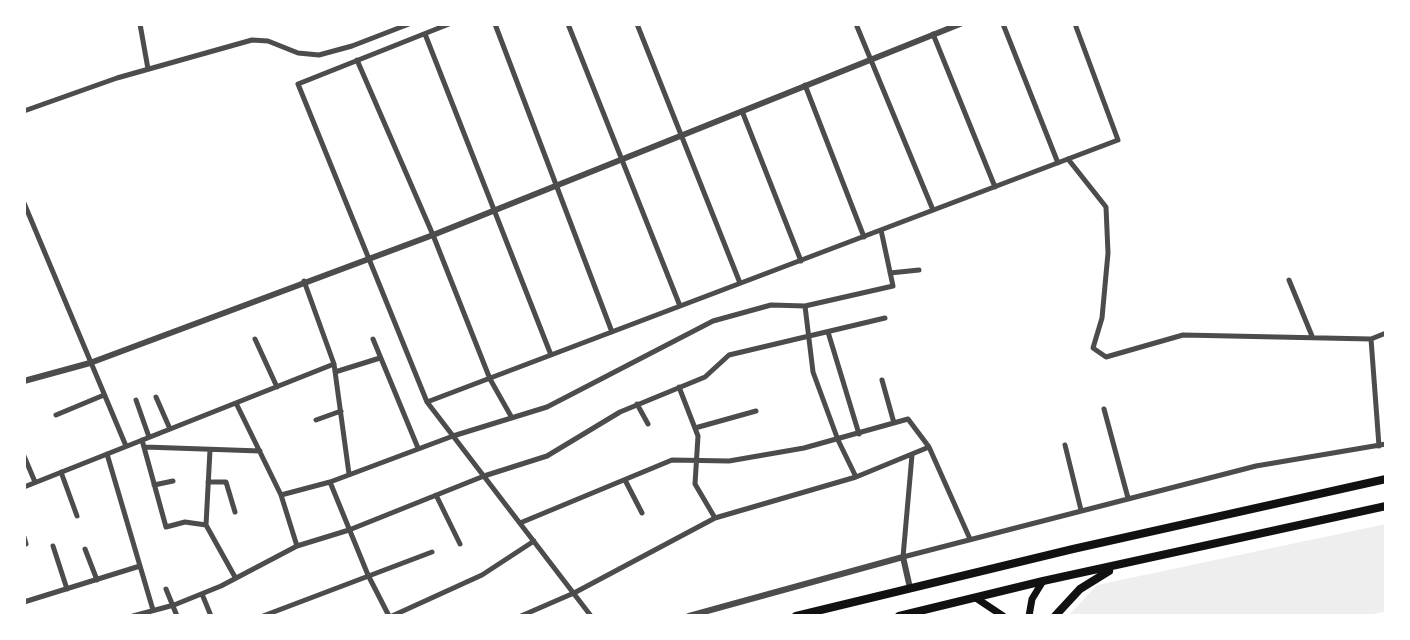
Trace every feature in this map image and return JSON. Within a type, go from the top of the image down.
[{"type":"main road","points":[[796,616],[1073,549],[1386,482]]},
{"type":"main road","points":[[899,616],[1386,505]]},
{"type":"main road","points":[[1055,616],[1080,589],[1125,564]]},
{"type":"main road","points":[[1027,615],[1043,581]]},
{"type":"main road","points":[[976,598],[1003,616]]},
{"type":"street","points":[[140,24],[148,69]]},
{"type":"street","points":[[24,111],[148,69],[252,40],[268,41],[298,53],[319,55],[409,24]]},
{"type":"street","points":[[449,24],[298,84],[427,402],[591,616]]},
{"type":"street","points":[[495,24],[612,332]]},
{"type":"street","points":[[568,24],[680,306]]},
{"type":"street","points":[[637,24],[740,283]]},
{"type":"street","points":[[856,24],[933,210]]},
{"type":"street","points":[[24,381],[90,363],[433,235],[960,24]]},
{"type":"street","points":[[1003,24],[1058,163]]},
{"type":"street","points":[[427,402],[1118,140],[1075,24]]},
{"type":"street","points":[[425,34],[551,355]]},
{"type":"street","points":[[933,34],[995,187]]},
{"type":"street","points":[[357,60],[433,235],[490,379],[512,418]]},
{"type":"street","points":[[805,85],[864,237]]},
{"type":"street","points":[[742,111],[801,261]]},
{"type":"street","points":[[1068,159],[1106,207],[1108,253],[1102,318],[1093,348],[1106,357],[1183,335],[1371,339],[1386,333]]},
{"type":"street","points":[[24,203],[126,446]]},
{"type":"street","points":[[281,495],[330,482],[418,448],[547,407],[713,321],[771,305],[805,306],[893,286],[881,230]]},
{"type":"street","points":[[890,273],[919,270]]},
{"type":"street","points":[[1289,280],[1312,336]]},
{"type":"street","points":[[304,281],[334,364],[349,474]]},
{"type":"street","points":[[805,306],[813,372],[838,440],[856,477]]},
{"type":"street","points":[[133,616],[202,594],[297,546],[349,530],[484,476],[547,456],[637,404],[705,377],[729,355],[885,318]]},
{"type":"street","points":[[828,332],[859,434]]},
{"type":"street","points":[[255,339],[277,387]]},
{"type":"street","points":[[373,339],[418,448]]},
{"type":"street","points":[[689,616],[970,539],[1256,466],[1383,445],[1371,339]]},
{"type":"street","points":[[335,372],[380,358]]},
{"type":"street","points":[[24,487],[334,364]]},
{"type":"street","points":[[882,380],[894,423]]},
{"type":"street","points":[[679,387],[698,436],[695,484],[715,518]]},
{"type":"street","points":[[56,415],[104,395]]},
{"type":"street","points":[[156,397],[170,429]]},
{"type":"street","points":[[136,400],[146,439],[144,447],[166,527],[185,522],[206,525]]},
{"type":"street","points":[[236,403],[281,495],[297,546]]},
{"type":"street","points":[[637,404],[648,424]]},
{"type":"street","points":[[1104,409],[1128,498]]},
{"type":"street","points":[[316,420],[341,411]]},
{"type":"street","points":[[695,428],[756,411]]},
{"type":"street","points":[[520,523],[672,460],[729,461],[838,440],[908,419],[929,447],[970,539]]},
{"type":"street","points":[[1065,445],[1081,510]]},
{"type":"street","points":[[144,447],[260,451]]},
{"type":"street","points":[[521,616],[574,593],[715,518],[856,477],[929,447]]},
{"type":"street","points":[[210,450],[206,525],[235,577]]},
{"type":"street","points":[[107,454],[153,610]]},
{"type":"street","points":[[910,588],[903,557],[912,455]]},
{"type":"street","points":[[24,456],[35,482]]},
{"type":"street","points":[[61,472],[77,516]]},
{"type":"street","points":[[625,480],[642,513]]},
{"type":"street","points":[[154,485],[173,481]]},
{"type":"street","points":[[208,482],[226,482],[235,512]]},
{"type":"street","points":[[330,482],[368,575],[390,616],[482,575],[534,541]]},
{"type":"street","points":[[436,495],[460,544]]},
{"type":"street","points":[[53,546],[67,589]]},
{"type":"street","points":[[85,549],[97,580]]},
{"type":"street","points":[[263,616],[432,552]]},
{"type":"street","points":[[24,602],[140,566]]},
{"type":"street","points":[[166,589],[177,616]]},
{"type":"street","points":[[202,594],[211,616]]},
{"type":"shaded area","points":[[1386,524],[1386,611],[1366,616],[1068,616],[1097,585]]}]
